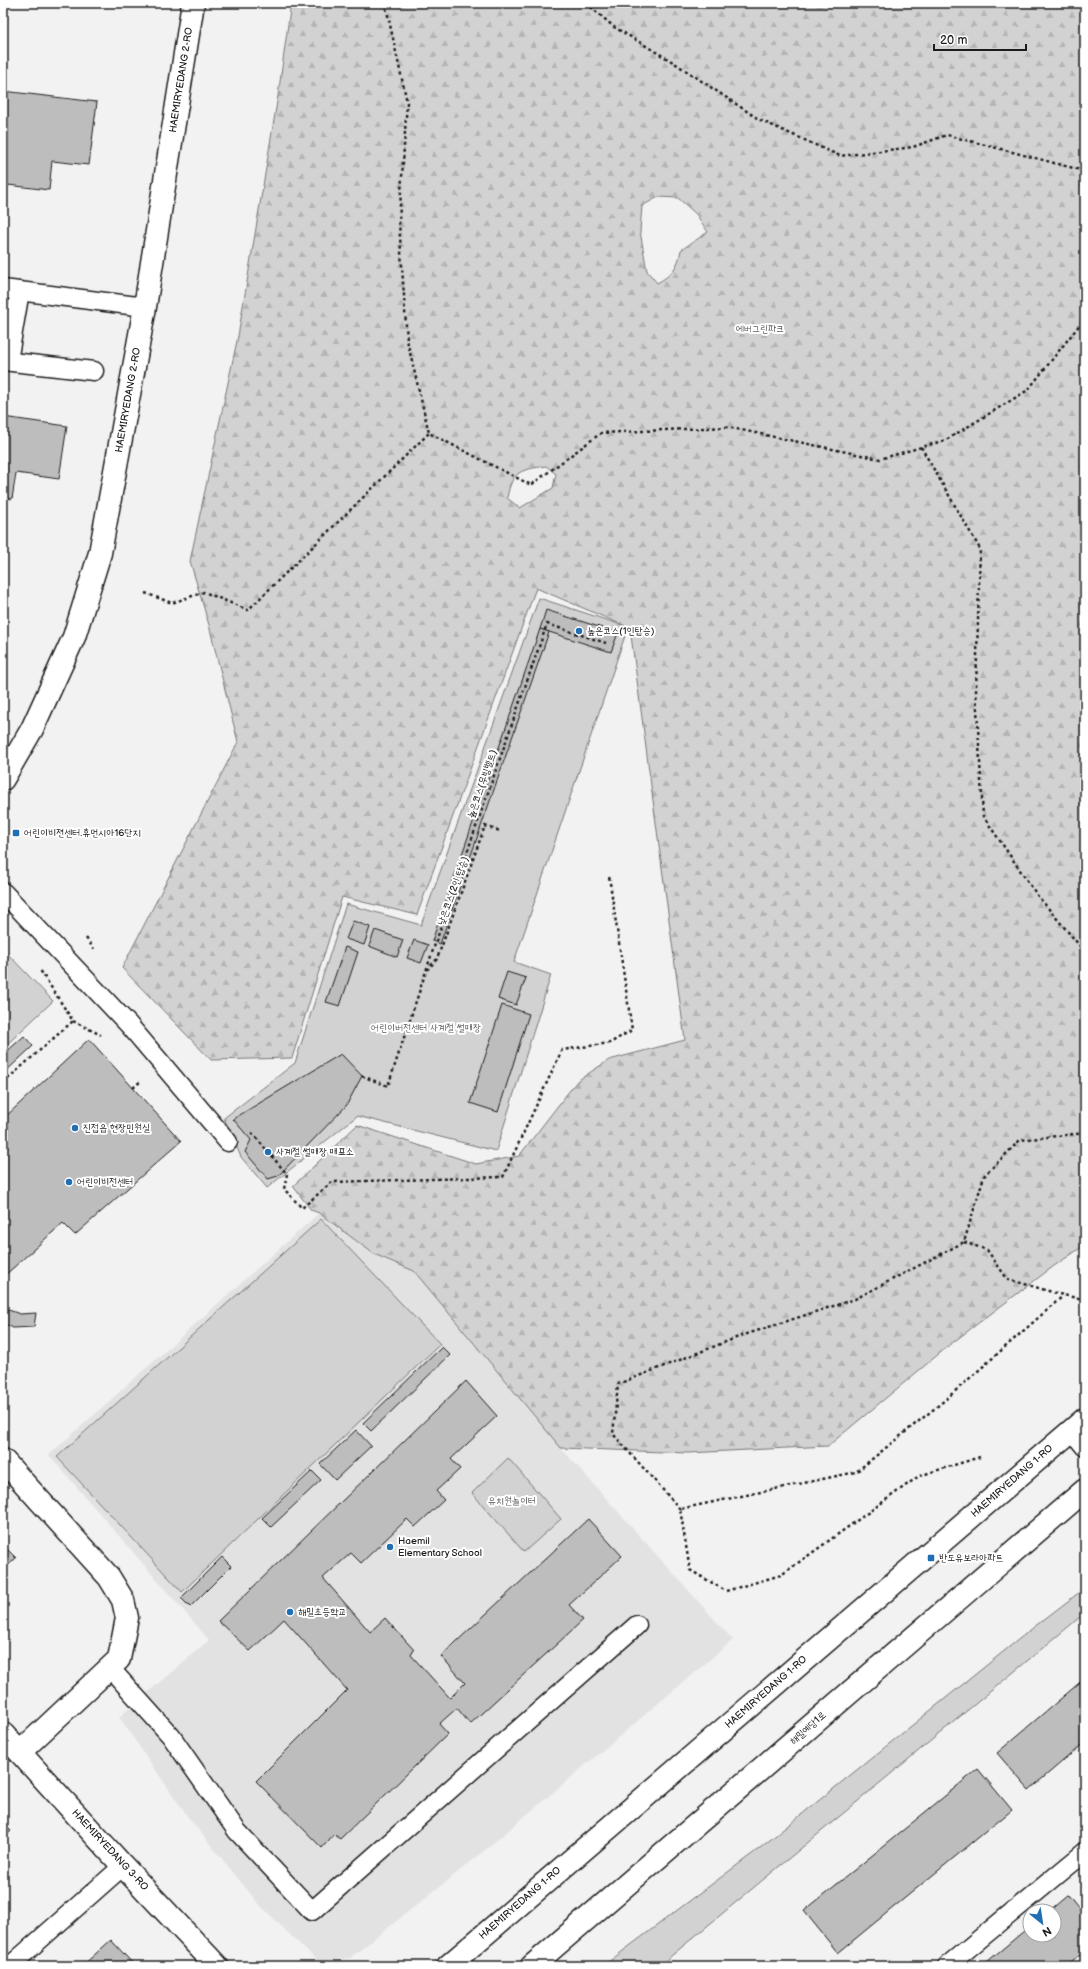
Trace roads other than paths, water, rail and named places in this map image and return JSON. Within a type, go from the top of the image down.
[{"type":"street","name":"HAEMIRYEDANG 2-RO","points":[[3,779],[32,729],[74,637],[100,553],[145,307],[193,3]]},
{"type":"street","name":"HAEMIRYEDANG 1-RO","points":[[448,1966],[1078,1424]]},
{"type":"street","points":[[3,1460],[109,1577],[123,1600],[126,1618],[119,1659],[20,1752]]},
{"type":"street","name":"해밀예당1로","points":[[532,1966],[1085,1490]]},
{"type":"street","name":"HAEMIRYEDANG 3-RO","points":[[3,1734],[123,1866],[217,1966]]},
{"type":"lane","points":[[94,371],[5,361],[12,290],[145,307]]},
{"type":"lane","points":[[3,892],[129,1025],[228,1142]]},
{"type":"lane","points":[[1078,1424],[1085,1447]]},
{"type":"lane","points":[[110,1668],[171,1736],[237,1832],[312,1911],[637,1625]]},
{"type":"lane","points":[[948,1966],[1085,1852]]},
{"type":"lane","points":[[10,1966],[123,1866]]},
{"type":"place","name":"높은코스(1인탑승)","points":[[579,631]]},
{"type":"place","name":"어린이비젼센터.휴먼시아16단지","points":[[16,833]]},
{"type":"place","name":"진접읍 현장민원실","points":[[75,1128]]},
{"type":"place","name":"사계절 썰매장 매표소","points":[[268,1152]]},
{"type":"place","name":"어린이비전센터","points":[[69,1182]]},
{"type":"place","name":"Haemil Elementary School","points":[[390,1547]]},
{"type":"place","name":"반도유보라아파트","points":[[931,1558]]},
{"type":"place","name":"해밀초등학교","points":[[290,1612]]},
{"type":"park label","name":"에버그린파크","points":[[760,329]]},
{"type":"park label","name":"어린이버전센터 사계절 썰매장","points":[[426,1028]]},
{"type":"park label","name":"유치원놀이터","points":[[512,1501]]}]
